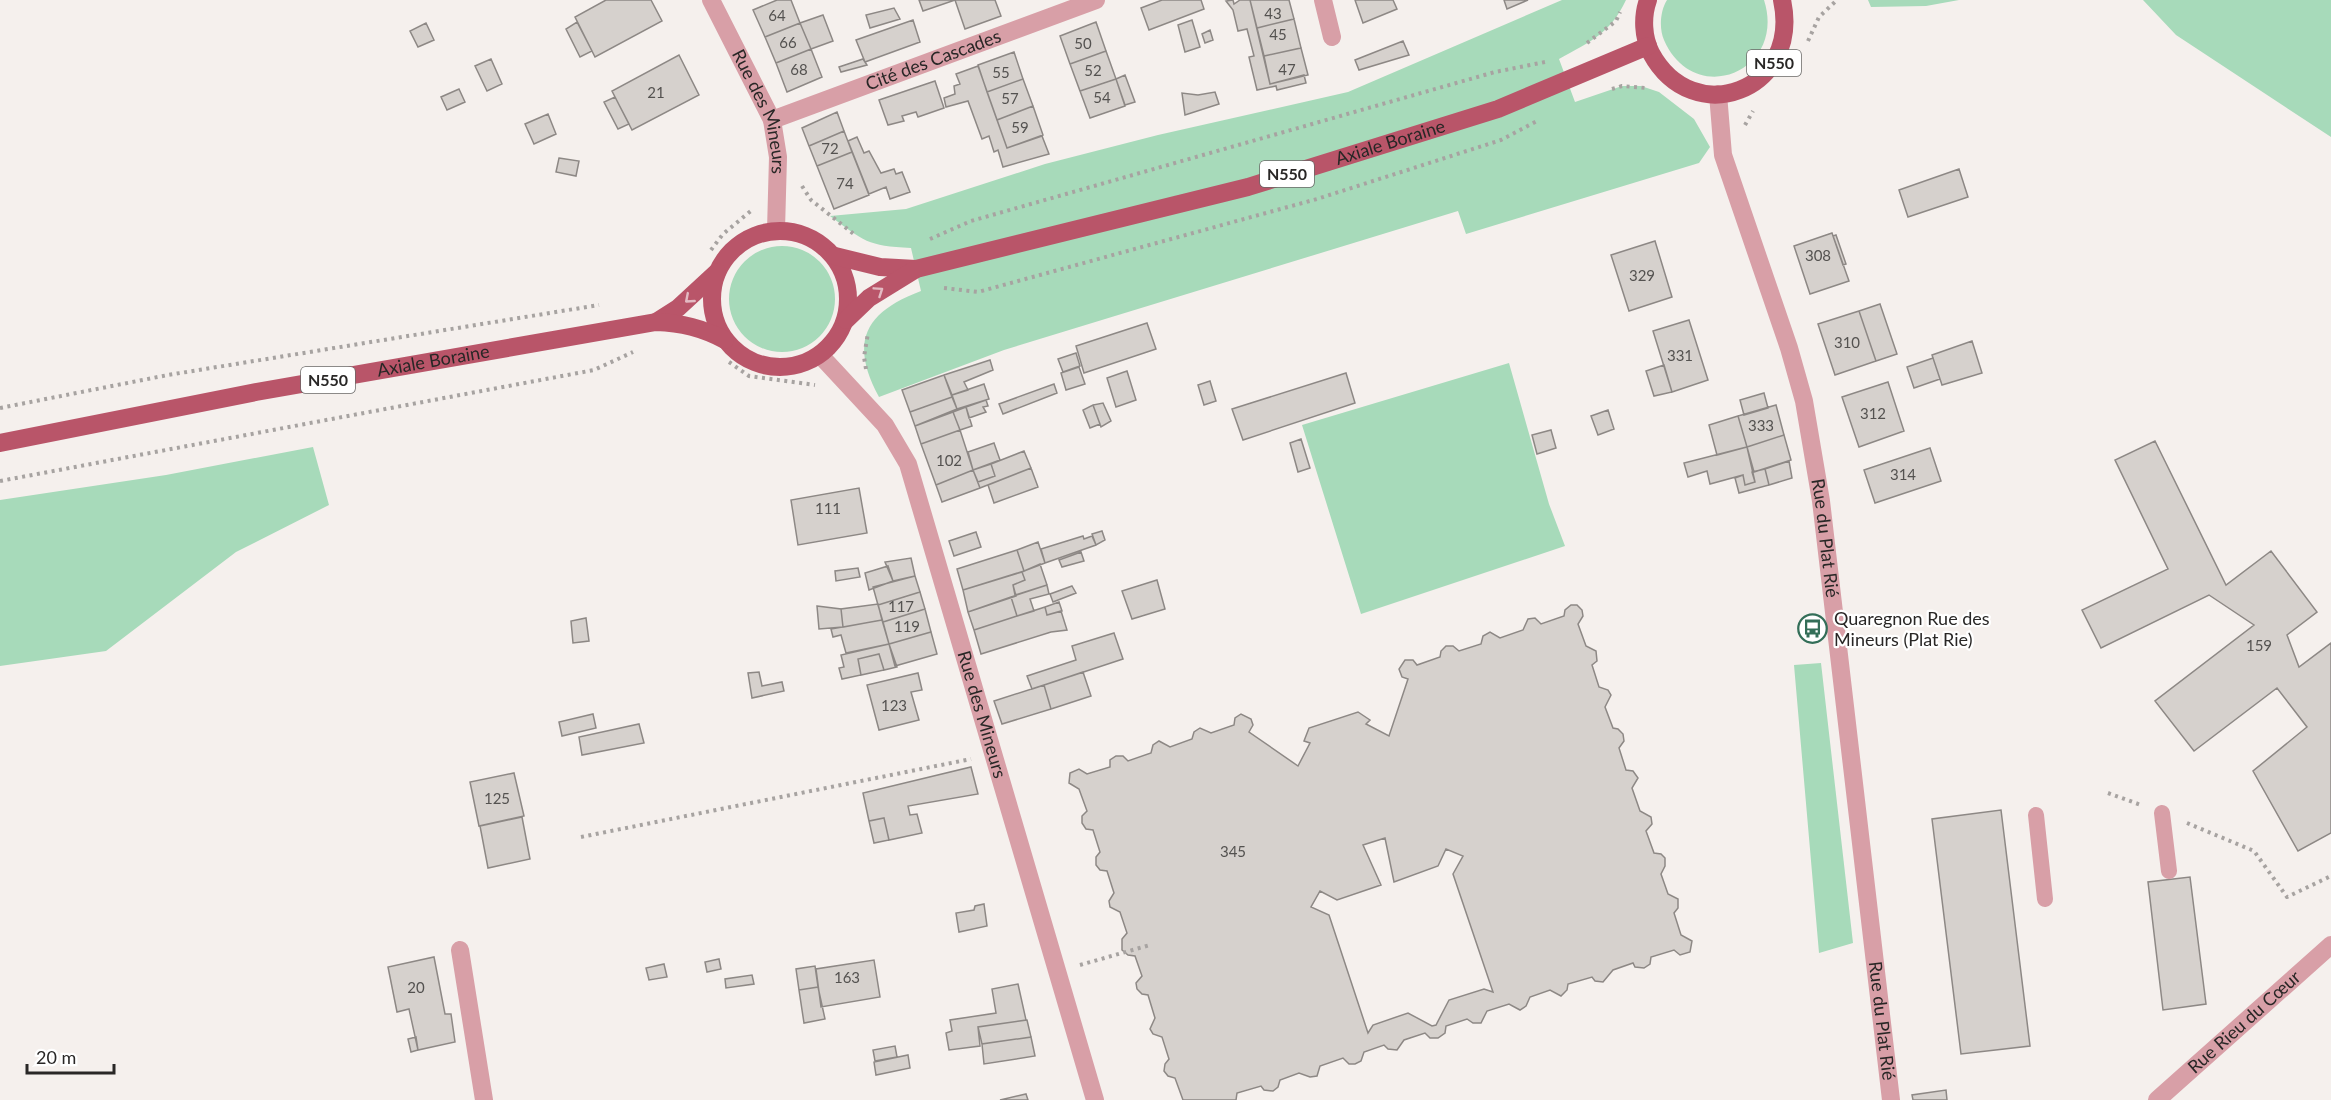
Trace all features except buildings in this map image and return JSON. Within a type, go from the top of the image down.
[{"type":"main road","name":"N550","points":[[1648,0],[1644,28],[1648,46],[1658,66],[1675,82],[1696,92],[1718,94],[1740,90],[1760,79],[1775,62],[1784,42],[1786,19],[1782,0]]},
{"type":"main road","name":"Axiale Boraine","points":[[916,269],[1248,187],[1498,109],[1648,46]]},
{"type":"main road","name":"N550","points":[[656,322],[678,308],[718,270],[741,242],[758,234],[776,230],[798,232],[819,242],[835,256],[846,276],[849,298],[846,320]]},
{"type":"main road","name":"N550","points":[[835,256],[880,267],[916,269]]},
{"type":"main road","name":"N550","points":[[718,270],[712,288],[712,306],[716,324],[725,340],[735,351],[755,363],[777,367],[800,365],[820,355],[836,339],[846,320],[869,298],[916,269]]},
{"type":"main road","name":"N550","points":[[656,322],[680,323],[703,329],[725,340]]},
{"type":"main road","name":"Axiale Boraine","points":[[0,443],[256,392],[656,322]]},
{"type":"street","name":"Rue des Mineurs","points":[[711,0],[772,120],[778,157],[776,230]]},
{"type":"street","name":"Cité des Cascades","points":[[772,120],[1096,0]]},
{"type":"street","points":[[1323,0],[1332,37]]},
{"type":"street","name":"Rue du Plat Rié","points":[[1718,94],[1723,155],[1789,348],[1804,401],[1815,467],[1891,1100]]},
{"type":"street","name":"Rue des Mineurs","points":[[820,355],[885,425],[908,464],[1095,1100]]},
{"type":"street","name":"Rue Rieu du Cœur","points":[[2157,1100],[2331,945]]},
{"type":"street","points":[[460,950],[484,1100]]},
{"type":"lane","points":[[2162,813],[2169,872]]},
{"type":"lane","points":[[2036,814],[2045,899]]},
{"type":"path","points":[[1580,47],[1616,21],[1621,11]]},
{"type":"path","points":[[921,243],[971,221],[1495,72],[1548,61]]},
{"type":"path","points":[[1610,90],[1622,86],[1650,89]]},
{"type":"path","points":[[942,288],[978,292],[1317,199],[1501,140],[1543,118]]},
{"type":"path","points":[[0,408],[168,375],[577,307],[609,304]]},
{"type":"path","points":[[0,481],[594,370],[635,351]]},
{"type":"path","points":[[581,837],[993,754]]},
{"type":"path","points":[[2108,793],[2254,851],[2287,897],[2331,876]]},
{"type":"path","points":[[1095,961],[1150,945]]},
{"type":"green space","points":[[1562,0],[1626,0],[1620,12],[1606,29],[1559,59],[1575,102],[1622,86],[1641,86],[1659,92],[1694,119],[1710,147],[1699,163],[1466,234],[1458,211],[1004,350],[879,397],[870,378],[864,345],[875,319],[902,299],[921,291],[911,248],[885,246],[867,241],[830,216],[906,209],[1045,164],[1158,135],[1348,92]]},
{"type":"green space","points":[[1667,0],[1764,0],[1768,25],[1762,46],[1750,62],[1734,73],[1715,77],[1696,73],[1678,61],[1664,40],[1661,20]]},
{"type":"green space","points":[[1868,0],[1959,0],[1926,6],[1871,7]]},
{"type":"green space","points":[[2143,0],[2331,0],[2331,137],[2176,35]]},
{"type":"green space","points":[[782,246],[802,250],[819,262],[831,279],[835,299],[831,319],[819,336],[802,348],[782,352],[762,348],[745,336],[733,319],[729,299],[733,279],[745,262],[762,250]]},
{"type":"green space","points":[[1509,363],[1549,504],[1565,546],[1361,614],[1302,425]]},
{"type":"green space","points":[[313,447],[329,505],[236,552],[106,651],[0,666],[0,500],[166,475]]},
{"type":"green space","points":[[1821,663],[1853,943],[1819,953],[1794,665]]},
{"type":"place","name":"Quaregnon Rue des Mineurs (Plat Rie)","points":[[1813,629]]}]
